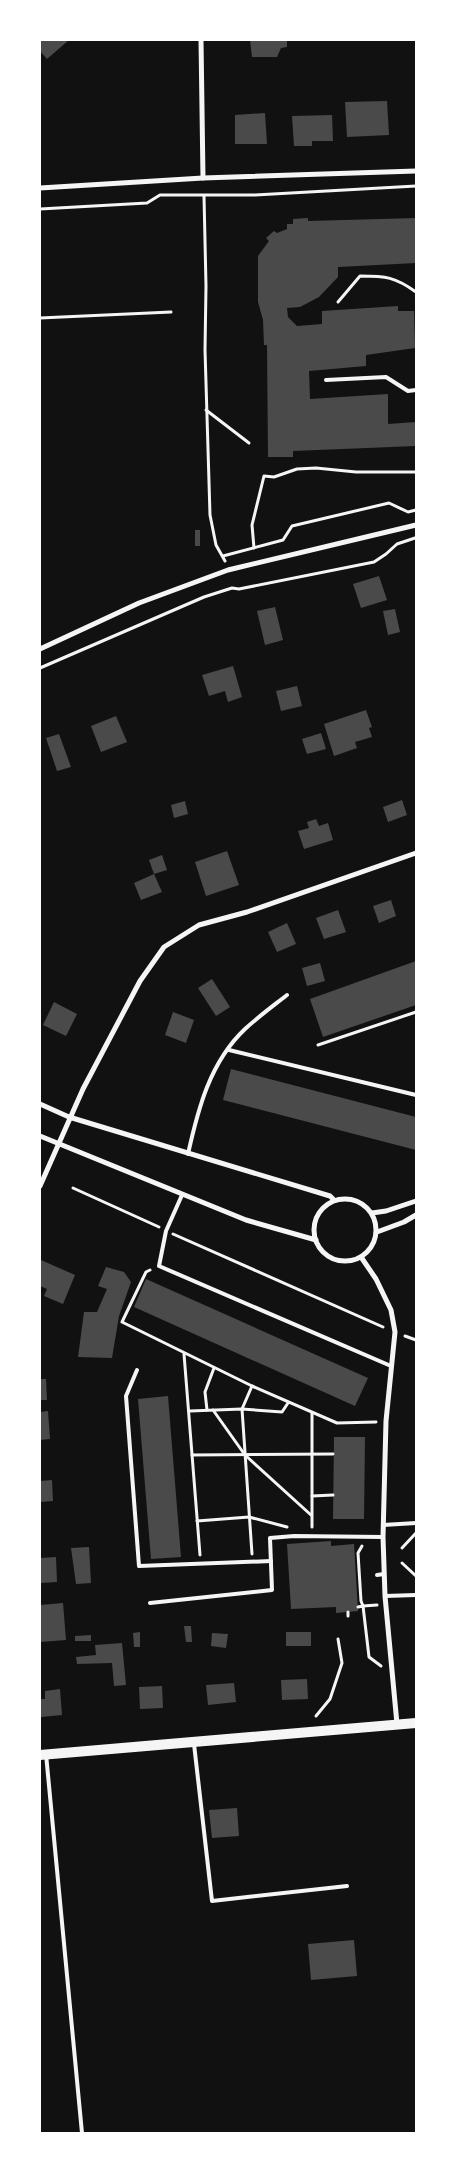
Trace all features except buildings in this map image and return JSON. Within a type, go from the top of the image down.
[{"type":"main road","points":[[43,1755],[416,1723]]},
{"type":"street","points":[[200,40],[204,178]]},
{"type":"street","points":[[40,188],[204,178],[416,171]]},
{"type":"street","points":[[40,649],[131,606],[228,570],[416,525]]},
{"type":"street","points":[[40,1186],[69,1117],[140,981],[164,947],[199,925],[247,912],[416,853]]},
{"type":"street","points":[[40,1104],[69,1117],[330,1196],[334,1200]]},
{"type":"street","points":[[40,1136],[246,1220],[316,1240]]},
{"type":"street","points":[[348,1198],[362,1202],[372,1213],[377,1232],[374,1242],[361,1257],[350,1261],[340,1260],[329,1256],[321,1250],[316,1240],[314,1228],[317,1216],[324,1206],[334,1200],[348,1198]]},
{"type":"street","points":[[372,1213],[393,1210],[416,1201]]},
{"type":"street","points":[[377,1232],[404,1222],[416,1215]]},
{"type":"street","points":[[361,1257],[376,1280],[390,1310],[395,1332],[386,1421],[383,1537],[384,1596],[397,1724]]},
{"type":"lane","points":[[326,380],[386,377],[408,391],[416,390]]},
{"type":"lane","points":[[188,1154],[196,1121],[213,1070],[244,1030],[287,995]]},
{"type":"lane","points":[[229,1050],[416,1095]]},
{"type":"lane","points":[[182,1195],[166,1231],[159,1266],[391,1366]]},
{"type":"lane","points":[[137,1370],[126,1396],[138,1566],[271,1561]]},
{"type":"lane","points":[[383,1525],[416,1523]]},
{"type":"lane","points":[[150,1603],[272,1590],[270,1538],[294,1536],[383,1537]]},
{"type":"lane","points":[[377,1574],[384,1574]]},
{"type":"lane","points":[[384,1596],[416,1595]]},
{"type":"lane","points":[[194,1742],[212,1901],[348,1886]]},
{"type":"lane","points":[[43,1755],[82,2133]]},
{"type":"path","points":[[40,209],[147,203],[160,195],[204,196],[416,186]]},
{"type":"path","points":[[204,196],[206,410],[210,515],[216,545],[223,556],[232,588]]},
{"type":"path","points":[[338,302],[360,276],[387,276],[401,281],[416,292]]},
{"type":"path","points":[[40,318],[171,312]]},
{"type":"path","points":[[206,410],[249,443]]},
{"type":"path","points":[[254,548],[252,525],[264,476],[274,477],[298,469],[316,468],[356,472],[416,472]]},
{"type":"path","points":[[223,556],[283,540],[292,526],[389,503],[408,512],[416,510]]},
{"type":"path","points":[[40,668],[166,611],[232,588],[239,589],[374,562],[396,544],[416,538]]},
{"type":"path","points":[[318,1045],[416,1012]]},
{"type":"path","points":[[73,1188],[383,1328]]},
{"type":"path","points":[[159,1266],[146,1272],[122,1322],[252,1386],[337,1423],[386,1421]]},
{"type":"path","points":[[404,1336],[416,1340]]},
{"type":"path","points":[[184,1353],[190,1411],[200,1564]]},
{"type":"path","points":[[207,1410],[206,1392],[214,1368]]},
{"type":"path","points":[[252,1386],[242,1409],[253,1562]]},
{"type":"path","points":[[190,1411],[242,1409],[282,1412],[288,1402]]},
{"type":"path","points":[[213,1410],[245,1456],[311,1515]]},
{"type":"path","points":[[312,1413],[311,1515],[313,1536]]},
{"type":"path","points":[[192,1455],[333,1454]]},
{"type":"path","points":[[312,1496],[333,1495]]},
{"type":"path","points":[[197,1521],[249,1517],[286,1525],[294,1536]]},
{"type":"path","points":[[402,1548],[416,1533]]},
{"type":"path","points":[[368,1536],[358,1553],[360,1606],[369,1657],[381,1666]]},
{"type":"path","points":[[402,1563],[416,1576]]},
{"type":"path","points":[[360,1606],[385,1605]]},
{"type":"path","points":[[316,1716],[330,1699],[342,1663],[338,1639]]}]
